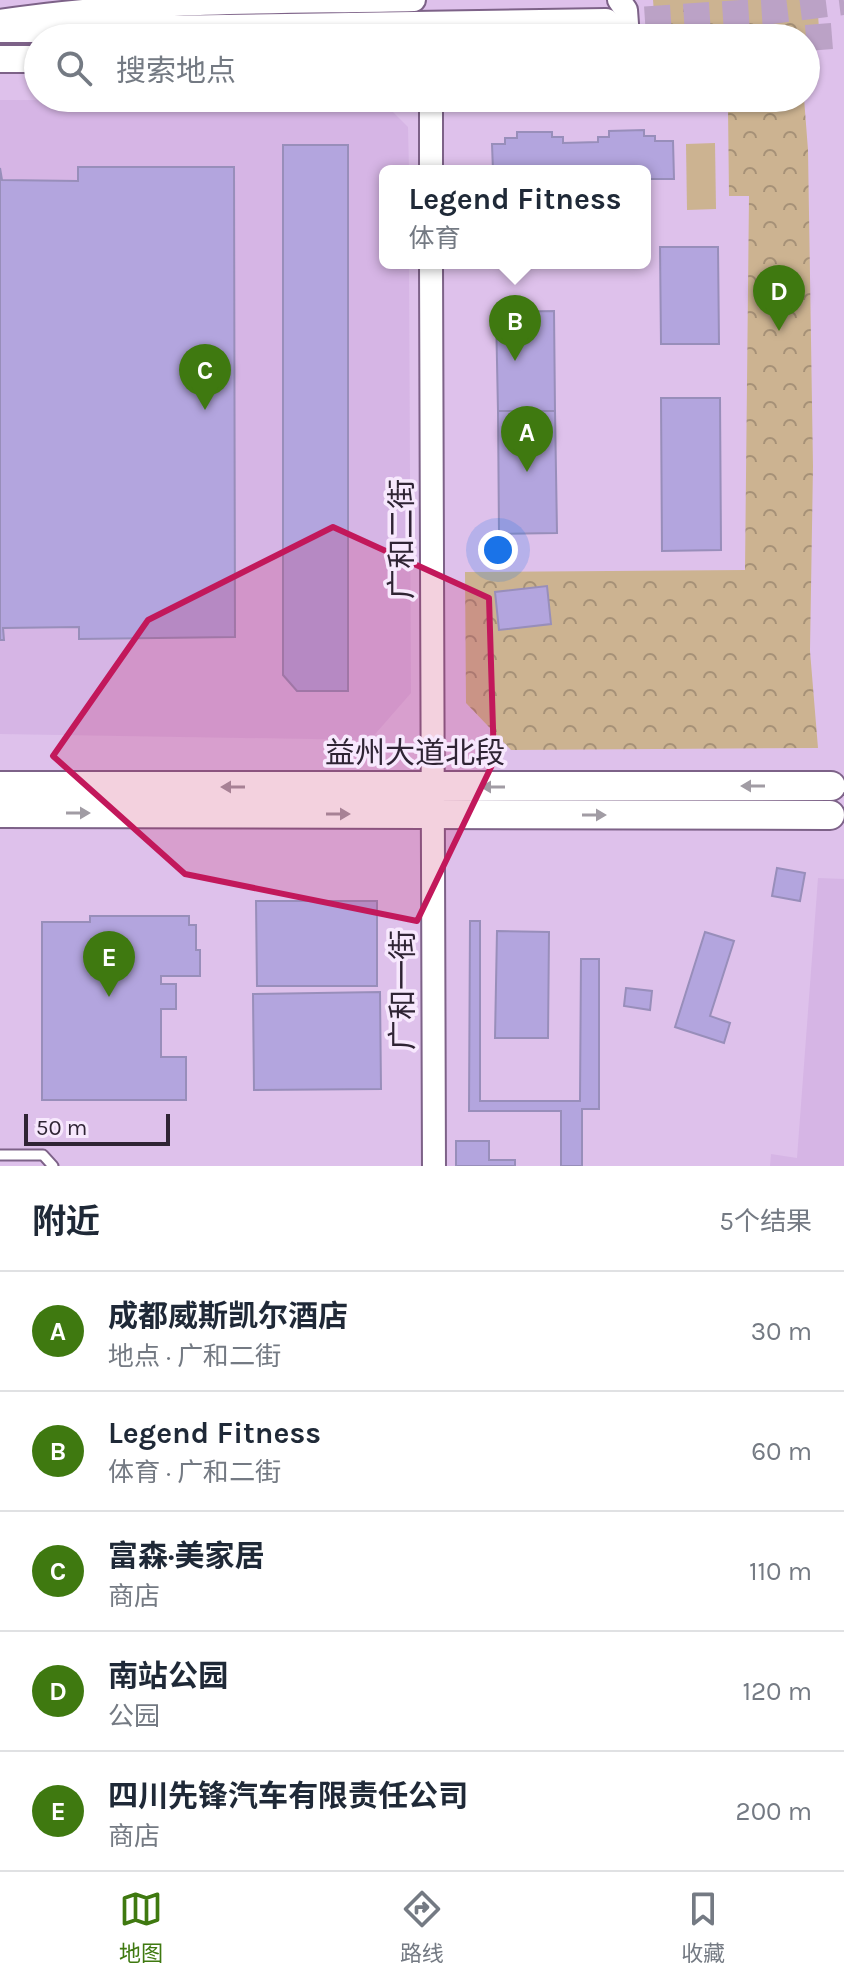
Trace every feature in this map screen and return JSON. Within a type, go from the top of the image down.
[{"type":"main road","points":[[288,24],[612,11]]},
{"type":"main road","points":[[0,29],[24,29]]},
{"type":"main road","points":[[0,62],[24,60]]},
{"type":"main road","name":"益州大道北段","points":[[0,786],[830,815]]},
{"type":"main road","name":"益州大道北段","points":[[0,813],[831,786]]},
{"type":"street","points":[[0,21],[32,15],[143,5],[414,0]]},
{"type":"street","points":[[612,11],[626,10],[627,24]]},
{"type":"street","points":[[0,62],[24,66]]},
{"type":"street","points":[[431,112],[431,165]]},
{"type":"street","name":"广和二街","points":[[431,269],[432,801]]},
{"type":"street","name":"广和一街","points":[[432,801],[434,1166]]},
{"type":"lane","points":[[0,1155],[43,1155],[53,1166]]},
{"type":"highlighted area","points":[[333,527],[489,598],[494,761],[417,921],[185,874],[53,756],[148,620]]},
{"type":"shaded area","points":[[0,100],[24,100],[24,112],[393,112],[408,127],[409,165],[379,165],[379,269],[409,269],[411,693],[370,740],[0,734]]},
{"type":"shaded area","points":[[818,878],[844,879],[844,1166],[770,1166],[771,1154],[797,1158]]},
{"type":"green space","points":[[653,0],[817,0],[819,24],[655,24]]},
{"type":"green space","points":[[728,112],[805,112],[813,466],[810,651],[818,748],[511,750],[466,703],[465,572],[745,570],[749,196],[729,196]]},
{"type":"green space","points":[[715,143],[716,209],[687,210],[686,144]]},
{"type":"building","points":[[644,130],[644,136],[655,136],[655,141],[673,141],[674,179],[651,179],[651,165],[493,165],[492,144],[505,144],[505,138],[517,138],[517,132],[552,132],[552,137],[563,137],[563,143],[598,142],[598,137],[609,137],[609,131]]},
{"type":"building","points":[[283,145],[348,145],[348,691],[297,691],[283,675]]},
{"type":"building","points":[[78,167],[234,167],[235,637],[79,639],[79,627],[3,628],[4,640],[0,640],[0,168],[2,180],[78,181]]},
{"type":"building","points":[[660,247],[718,247],[719,344],[661,344]]},
{"type":"building","points":[[554,311],[555,411],[498,411],[496,312]]},
{"type":"building","points":[[661,398],[720,398],[721,550],[662,551]]},
{"type":"building","points":[[498,411],[555,411],[557,533],[499,534]]},
{"type":"building","points":[[547,586],[551,624],[499,630],[495,592]]},
{"type":"building","points":[[777,868],[805,873],[800,901],[772,896]]},
{"type":"building","points":[[256,901],[377,901],[377,986],[257,986]]},
{"type":"building","points":[[90,916],[189,916],[189,925],[196,925],[200,976],[161,976],[161,984],[176,984],[176,1009],[161,1009],[161,1057],[186,1057],[186,1100],[42,1100],[42,922],[90,922]]},
{"type":"building","points":[[470,921],[480,921],[480,1101],[580,1101],[581,959],[599,959],[599,1109],[582,1109],[582,1166],[561,1166],[561,1111],[469,1111]]},
{"type":"building","points":[[497,931],[549,932],[548,1038],[495,1038]]},
{"type":"building","points":[[705,932],[734,941],[710,1016],[730,1023],[724,1043],[675,1027]]},
{"type":"building","points":[[626,988],[652,991],[650,1010],[624,1006]]},
{"type":"building","points":[[380,992],[381,1089],[254,1090],[253,994]]},
{"type":"building","points":[[456,1141],[489,1141],[489,1160],[515,1160],[515,1166],[456,1166]]},
{"type":"tunnel","points":[[606,22],[771,11],[844,2]]},
{"type":"tunnel","points":[[820,37],[844,35]]},
{"type":"place","name":"南站公园","points":[[779,331]]},
{"type":"place","name":"Legend Fitness","points":[[515,361]]},
{"type":"place","name":"富森·美家居","points":[[205,410]]},
{"type":"place","name":"成都威斯凯尔酒店","points":[[527,472]]},
{"type":"place","name":"四川先锋汽车有限责任公司","points":[[109,997]]}]
